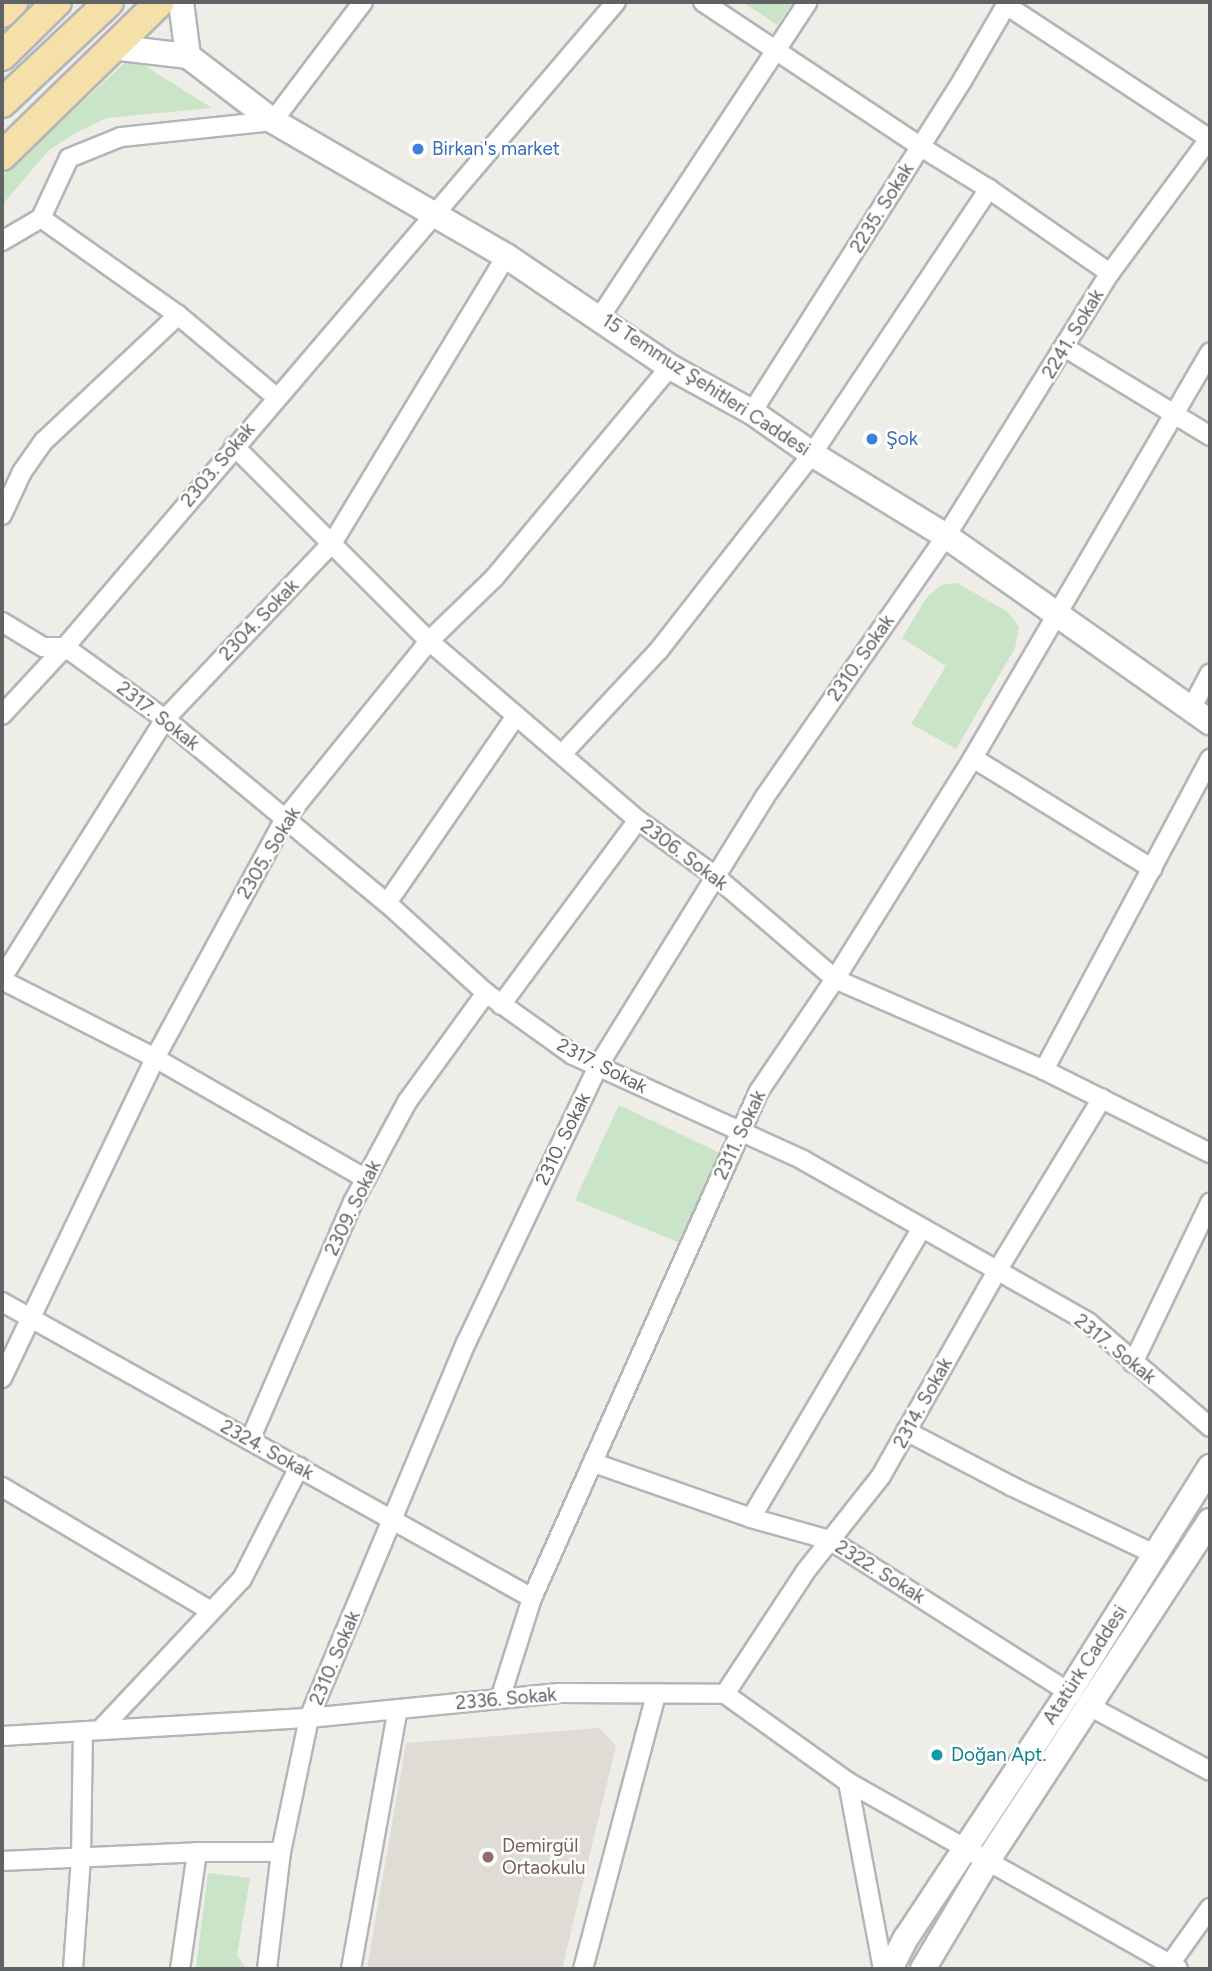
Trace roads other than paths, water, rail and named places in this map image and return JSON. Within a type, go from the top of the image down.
[{"type":"highway","points":[[2,13],[13,2]]},
{"type":"highway","points":[[2,56],[57,2]]},
{"type":"highway","points":[[2,103],[109,2]]},
{"type":"highway","points":[[2,156],[160,2]]},
{"type":"main road","points":[[113,47],[188,56],[181,2]]},
{"type":"main road","name":"15 Temmuz Şehitleri Caddesi","points":[[188,56],[273,121],[506,256],[600,317],[670,367],[752,412],[812,454],[946,536],[1201,714]]},
{"type":"main road","name":"Atatürk Caddesi","points":[[890,1969],[906,1938],[1069,1692],[1210,1466]]},
{"type":"main road","name":"Atatürk Caddesi","points":[[923,1969],[988,1860],[1210,1521]]},
{"type":"street","points":[[4,236],[41,218],[69,158],[121,137],[273,121],[363,2]]},
{"type":"street","name":"2303. Sokak","points":[[2,715],[65,647],[616,2]]},
{"type":"street","points":[[703,2],[989,189],[1110,273]]},
{"type":"street","points":[[600,317],[808,2]]},
{"type":"street","points":[[1007,4],[1210,139]]},
{"type":"street","name":"2235. Sokak","points":[[752,412],[921,147],[1007,4]]},
{"type":"street","name":"2241. Sokak","points":[[946,536],[1066,348],[1110,273],[1210,139]]},
{"type":"street","points":[[562,754],[659,650],[812,454],[989,189]]},
{"type":"street","points":[[41,218],[178,315],[276,397]]},
{"type":"street","name":"2304. Sokak","points":[[2,979],[165,719],[333,542],[506,256]]},
{"type":"street","points":[[2,515],[22,472],[44,441],[178,315]]},
{"type":"street","points":[[1066,348],[1210,436]]},
{"type":"street","name":"2311. Sokak","points":[[500,1699],[533,1598],[759,1091],[835,979],[972,758],[1210,352]]},
{"type":"street","name":"2305. Sokak","points":[[2,1378],[155,1058],[285,819],[429,641],[494,579],[670,367]]},
{"type":"street","name":"2306. Sokak","points":[[234,446],[333,542],[429,641],[638,820],[715,876],[835,979],[1044,1070],[1210,1153]]},
{"type":"street","name":"2310. Sokak","points":[[267,1969],[281,1852],[309,1718],[466,1343],[598,1066],[764,798],[946,536]]},
{"type":"street","name":"2317. Sokak","points":[[2,622],[43,647],[65,647],[165,719],[387,903],[486,993],[573,1055],[803,1160],[1088,1322],[1210,1427]]},
{"type":"street","points":[[1201,714],[1210,673]]},
{"type":"street","points":[[387,903],[516,716]]},
{"type":"street","points":[[972,758],[1153,869]]},
{"type":"street","points":[[1044,1070],[1210,759]]},
{"type":"street","points":[[501,1005],[638,820]]},
{"type":"street","points":[[2,979],[155,1058],[366,1179]]},
{"type":"street","name":"2309. Sokak","points":[[250,1440],[366,1179],[407,1102],[486,993]]},
{"type":"street","name":"2314. Sokak","points":[[725,1694],[805,1572],[881,1476],[997,1271],[1101,1098]]},
{"type":"street","points":[[1133,1363],[1210,1203]]},
{"type":"street","points":[[751,1518],[921,1228]]},
{"type":"street","name":"2324. Sokak","points":[[2,1302],[533,1598]]},
{"type":"street","points":[[906,1431],[1011,1486],[1156,1555]]},
{"type":"street","name":"2322. Sokak","points":[[594,1463],[751,1518],[830,1541],[1069,1692]]},
{"type":"street","points":[[73,1969],[91,1731],[242,1579],[299,1467]]},
{"type":"street","points":[[2,1487],[211,1611]]},
{"type":"street","name":"2336. Sokak","points":[[2,1736],[309,1718],[559,1693],[725,1694]]},
{"type":"street","points":[[583,1969],[656,1694]]},
{"type":"street","points":[[725,1694],[848,1782],[1174,1967],[1210,1908]]},
{"type":"street","points":[[1089,1706],[1210,1771]]},
{"type":"street","points":[[351,1969],[398,1709]]},
{"type":"street","points":[[848,1782],[883,1969]]},
{"type":"street","points":[[180,1969],[197,1852]]},
{"type":"street","points":[[2,1861],[197,1852],[281,1852]]},
{"type":"place","name":"Birkan's market","points":[[418,149]]},
{"type":"place","name":"Şok","points":[[872,439]]},
{"type":"place","name":"Doğan Apt.","points":[[937,1755]]},
{"type":"place","name":"Demirgül Ortaokulu","points":[[488,1857]]}]
